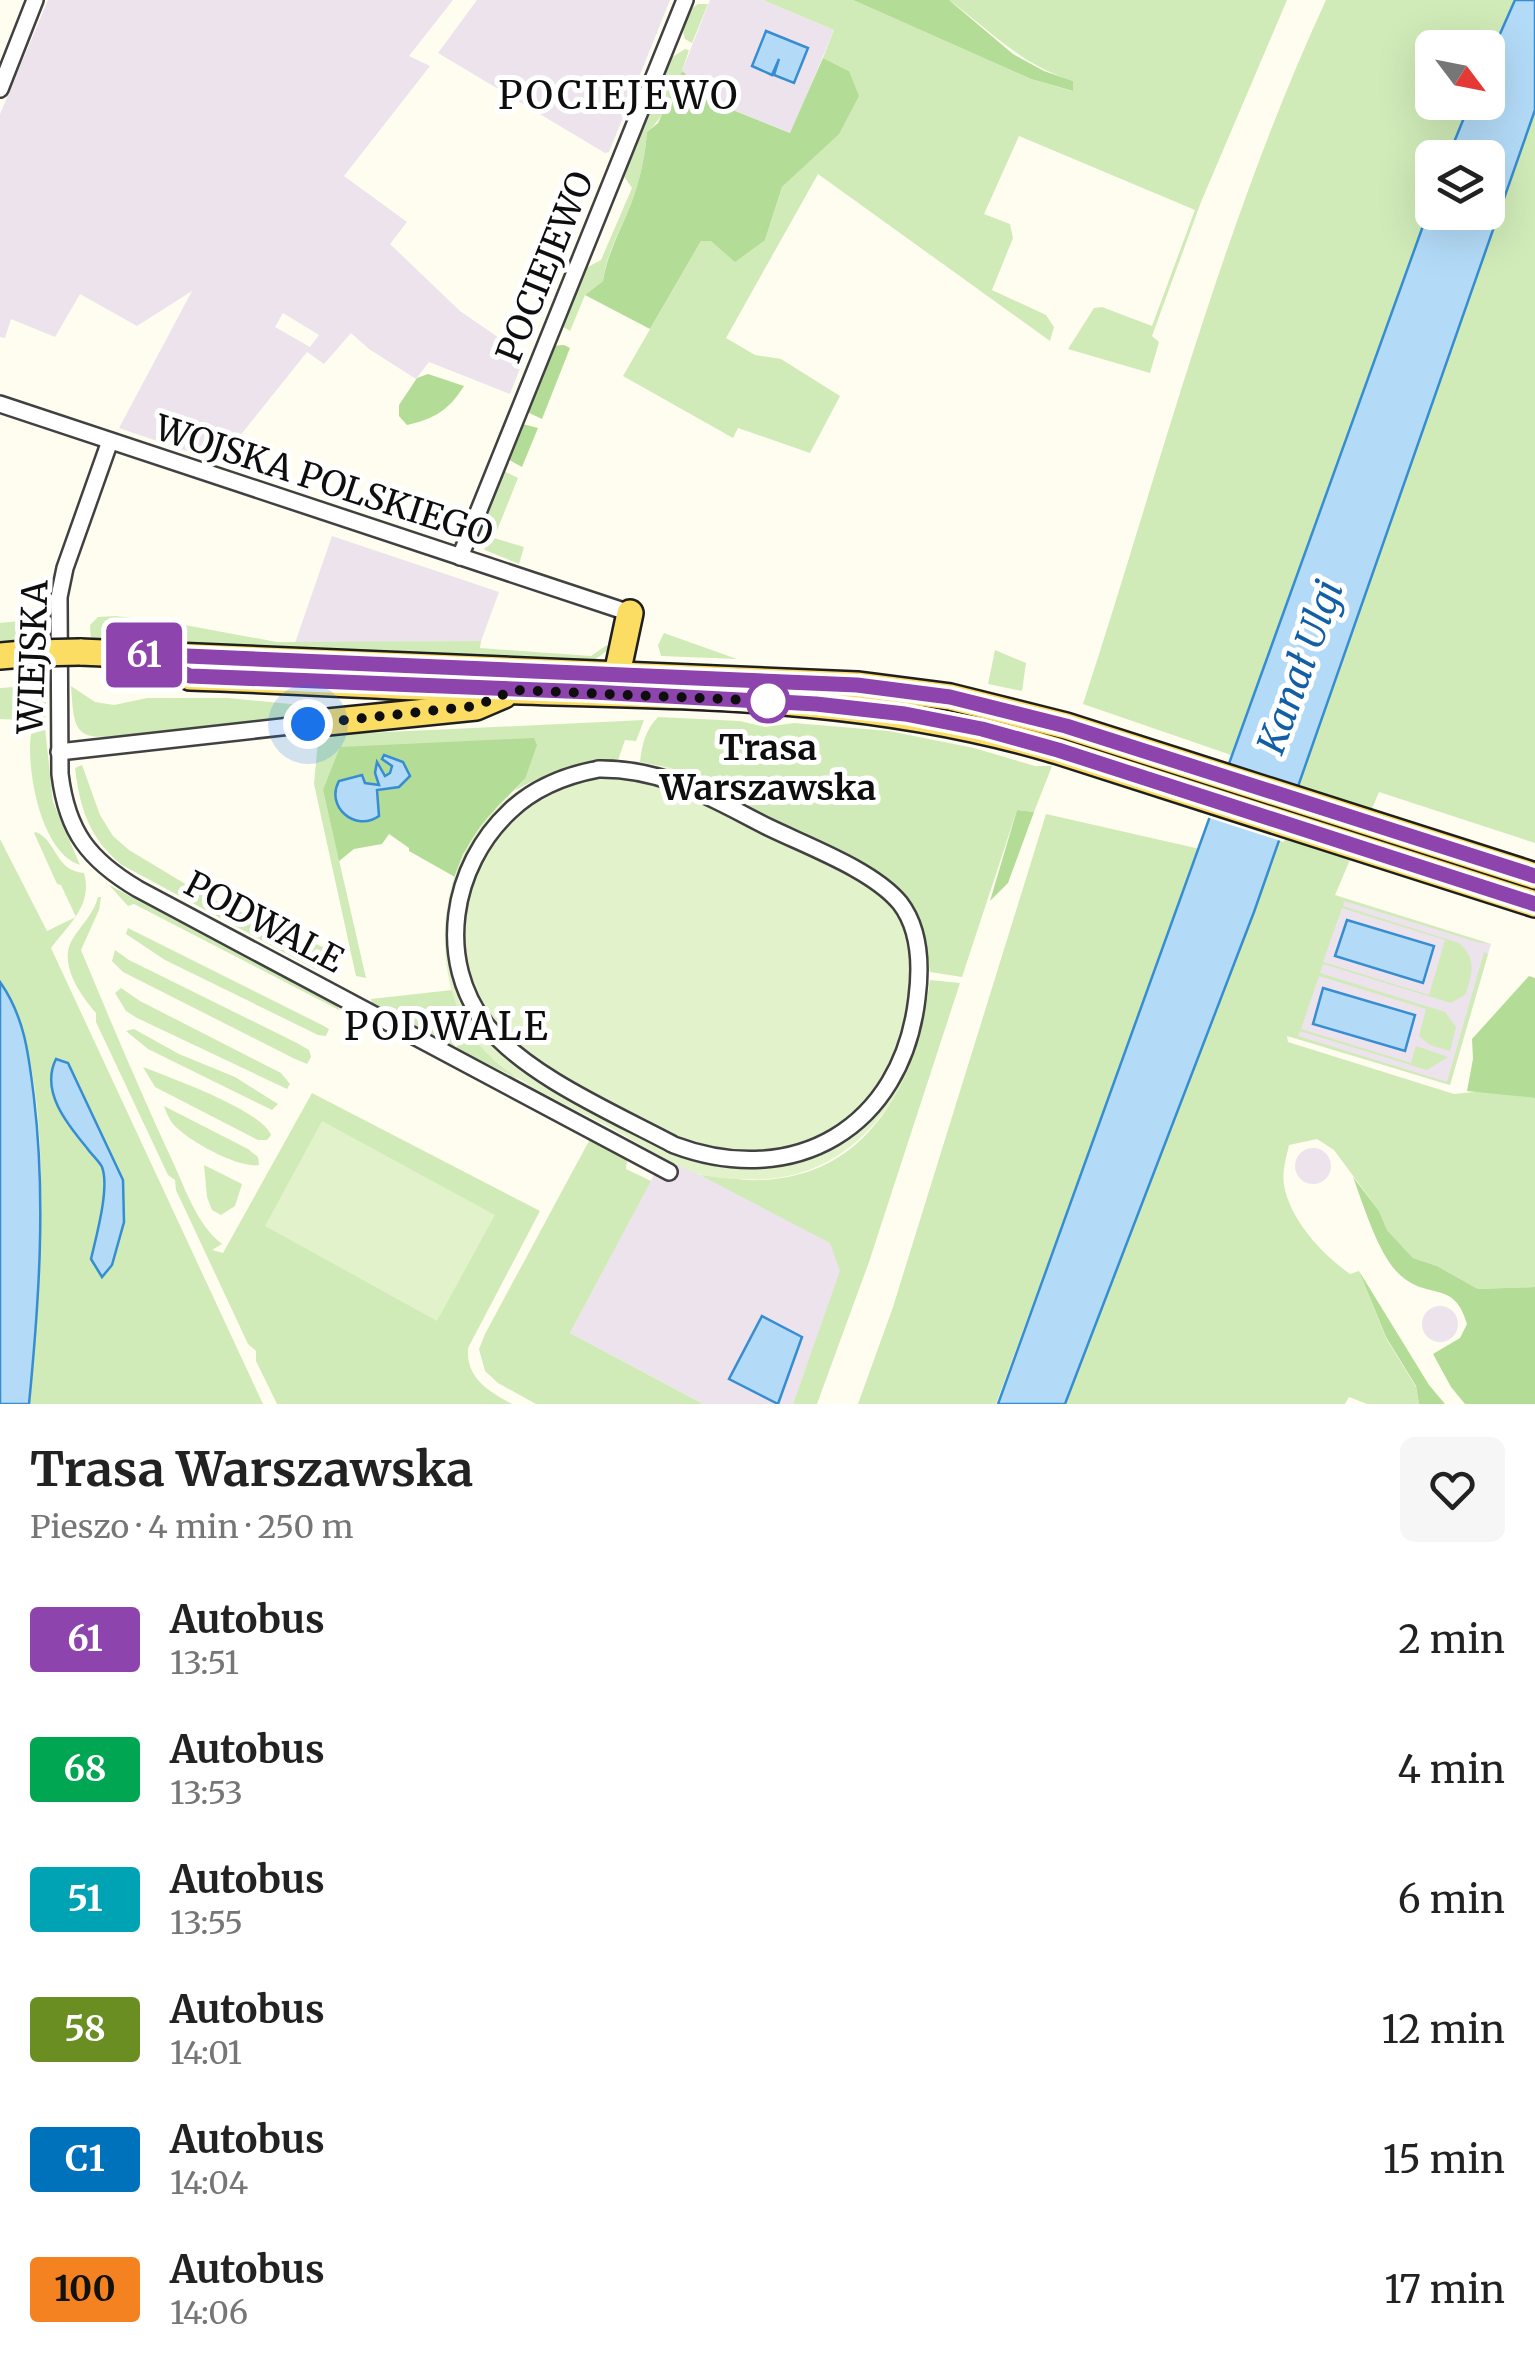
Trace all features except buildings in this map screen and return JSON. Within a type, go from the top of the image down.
[{"type":"main road","points":[[592,692],[617,674],[630,612]]},
{"type":"main road","points":[[141,654],[190,676],[592,692],[888,711],[1115,755]]},
{"type":"main road","points":[[0,656],[141,654],[857,685],[924,693],[1002,708],[1115,755],[1399,846],[1535,876]]},
{"type":"main road","points":[[308,724],[476,706],[514,690]]},
{"type":"main road","points":[[1399,846],[1535,904]]},
{"type":"street","points":[[0,89],[35,0]]},
{"type":"street","name":"POCIEJEWO","points":[[460,557],[686,0]]},
{"type":"street","name":"WOJSKA POLSKIEGO","points":[[0,404],[630,612]]},
{"type":"street","name":"WIEJSKA","points":[[110,442],[65,568],[59,597],[59,752],[308,724]]},
{"type":"street","name":"PODWALE","points":[[59,752],[63,798],[77,834],[104,869],[670,1172]]},
{"type":"street","points":[[598,769],[672,779],[858,872],[902,905],[918,949],[919,982],[906,1052],[876,1101],[831,1141],[803,1153],[761,1162],[700,1155],[674,1145],[519,1058],[486,1025],[464,986],[455,950],[456,910],[473,859],[511,809],[575,773],[598,769]]},
{"type":"shaded area","points":[[48,0],[453,0],[409,56],[430,66],[344,176],[407,222],[390,244],[460,311],[525,356],[510,394],[429,362],[416,379],[351,333],[324,364],[307,352],[219,462],[119,428],[192,291],[137,326],[80,294],[55,337],[11,319],[5,338],[0,337],[0,114]],"holes":[[[283,313],[319,335],[310,347],[275,327]]]},
{"type":"shaded area","points":[[477,0],[670,0],[609,152],[438,53]]},
{"type":"shaded area","points":[[710,0],[763,0],[834,30],[791,133],[725,107],[682,71]]},
{"type":"shaded area","points":[[332,536],[499,592],[481,641],[295,643]]},
{"type":"shaded area","points":[[1335,896],[1491,944],[1450,1085],[1287,1035]]},
{"type":"shaded area","points":[[1313,1148],[1325,1154],[1331,1166],[1325,1178],[1313,1184],[1301,1178],[1295,1166],[1301,1154]]},
{"type":"shaded area","points":[[664,1156],[831,1243],[841,1271],[793,1404],[703,1404],[570,1333]]},
{"type":"shaded area","points":[[1440,1306],[1453,1311],[1458,1324],[1453,1337],[1440,1342],[1427,1337],[1422,1324],[1427,1311]]},
{"type":"green space","points":[[763,0],[853,0],[1031,79],[1072,91],[1073,81],[1022,56],[949,0],[1287,0],[1201,202],[1152,336],[1159,342],[1150,373],[1068,349],[1094,308],[1102,307],[1152,326],[1195,210],[1019,136],[984,214],[1010,224],[1013,238],[992,290],[1046,315],[1054,327],[1050,341],[818,174],[726,338],[755,355],[781,359],[840,396],[810,453],[738,428],[733,438],[623,376],[701,241],[765,240],[782,187],[839,133],[849,71],[823,58],[834,30]]},
{"type":"green space","points":[[853,0],[949,0],[1013,54],[1073,81],[1073,91],[1031,79]]},
{"type":"green space","points":[[1326,0],[1515,0],[1502,30],[1415,30],[1415,120],[1463,120],[1455,140],[1415,140],[1415,230],[1422,230],[1231,755],[1083,704],[1194,348],[1289,85]]},
{"type":"green space","points":[[698,4],[708,4],[692,43],[685,39],[683,24]]},
{"type":"green space","points":[[689,50],[673,94],[647,132],[637,186],[603,281],[585,295],[570,331],[560,325],[582,270],[601,260],[632,188],[621,172],[668,60]]},
{"type":"green space","points":[[823,58],[849,71],[859,96],[839,134],[782,187],[765,240],[735,262],[711,241],[701,241],[650,329],[585,295],[603,281],[637,186],[647,132],[658,123],[682,71],[725,107],[790,133]]},
{"type":"green space","points":[[1535,110],[1535,843],[1379,792],[1335,895],[1491,944],[1344,901],[1343,906],[1459,943],[1465,949],[1471,966],[1466,994],[1451,1003],[1323,964],[1320,973],[1445,1012],[1456,1027],[1450,1051],[1430,1045],[1419,1036],[1426,1009],[1319,976],[1301,1029],[1411,1063],[1416,1046],[1448,1057],[1427,1070],[1300,1031],[1298,1036],[1447,1082],[1484,952],[1488,954],[1450,1085],[1287,1036],[1288,1042],[1454,1094],[1484,1091],[1535,1098],[1535,1287],[1478,1289],[1437,1266],[1413,1258],[1387,1230],[1379,1211],[1334,1150],[1317,1139],[1289,1145],[1284,1180],[1293,1211],[1329,1257],[1350,1274],[1359,1271],[1386,1338],[1416,1387],[1419,1404],[1367,1404],[1349,1397],[1345,1404],[1066,1404],[1254,912],[1493,230],[1505,230],[1505,196]],"holes":[[[1342,908],[1445,940],[1429,995],[1323,962]]]},
{"type":"green space","points":[[550,346],[570,348],[542,419],[523,410]]},
{"type":"green space","points":[[428,374],[464,386],[440,412],[407,425],[399,416],[399,405],[417,378]]},
{"type":"green space","points":[[519,423],[538,428],[522,467],[506,458]]},
{"type":"green space","points":[[504,471],[518,478],[494,538],[524,547],[519,564],[485,550],[480,532],[476,532],[499,473]]},
{"type":"green space","points":[[115,616],[277,642],[481,641],[480,648],[591,656],[607,645],[608,650],[593,661],[91,641],[90,625],[98,617]]},
{"type":"green space","points":[[45,618],[47,642],[40,631],[29,626],[27,642],[0,644],[0,623]]},
{"type":"green space","points":[[664,633],[737,659],[661,656],[658,645]]},
{"type":"green space","points":[[995,650],[1026,663],[1022,691],[988,684]]},
{"type":"green space","points":[[47,685],[45,721],[0,719],[0,688],[28,686],[33,702],[43,695]]},
{"type":"green space","points":[[71,686],[95,702],[114,705],[147,698],[228,698],[331,708],[455,700],[123,740],[122,735],[94,736],[80,730],[73,713]]},
{"type":"green space","points":[[658,717],[740,721],[765,727],[794,723],[889,731],[974,748],[1035,766],[1052,766],[1034,812],[1017,810],[962,977],[930,972],[916,919],[903,898],[882,877],[705,783],[670,768],[640,762],[645,738]]},
{"type":"green space","points":[[644,720],[636,741],[625,740],[618,760],[564,769],[514,791],[525,779],[323,790],[366,978],[356,976],[314,784],[318,741],[324,735]]},
{"type":"green space","points":[[45,728],[53,802],[80,865],[55,845],[39,808],[31,768],[31,734]]},
{"type":"green space","points":[[534,738],[537,745],[525,779],[497,807],[463,854],[455,877],[409,851],[389,834],[382,844],[354,849],[339,861],[323,790],[340,747]],"holes":[[[386,760],[409,775],[385,789],[339,781],[362,775],[364,784],[375,787],[380,784],[378,765],[385,776],[390,773],[392,766]]]},
{"type":"green space","points":[[613,760],[686,774],[882,877],[909,905],[927,956],[928,994],[917,1047],[887,1107],[866,1133],[841,1154],[812,1169],[780,1178],[733,1179],[699,1174],[520,1079],[494,1060],[464,1022],[448,975],[445,925],[454,878],[465,851],[495,809],[514,793],[559,771]]},
{"type":"green space","points":[[82,765],[100,815],[113,836],[129,850],[207,897],[339,954],[340,965],[325,971],[315,969],[122,865],[101,844],[88,822],[75,768]]},
{"type":"green space","points":[[1017,810],[1034,812],[1008,883],[990,901]]},
{"type":"green space","points":[[1046,814],[1200,849],[996,1404],[858,1404],[893,1307]]},
{"type":"green space","points":[[36,832],[49,842],[67,867],[84,873],[85,895],[76,916],[57,884]]},
{"type":"green space","points":[[0,839],[47,931],[75,918],[51,948],[263,1404],[29,1404],[40,1248],[39,1126],[32,1069],[19,1020],[0,982]]},
{"type":"green space","points":[[109,885],[335,1004],[341,1011],[134,904],[128,906]]},
{"type":"green space","points":[[98,897],[99,910],[81,950],[192,1204],[222,1244],[212,1250],[223,1253],[312,1093],[540,1211],[468,1348],[474,1375],[512,1404],[277,1404],[256,1361],[256,1351],[248,1344],[176,1190],[175,1180],[168,1175],[96,1022],[96,1013],[69,969],[68,949]]},
{"type":"green space","points":[[128,928],[322,1025],[329,1029],[326,1036],[165,960],[126,934]]},
{"type":"green space","points":[[115,950],[297,1043],[309,1050],[311,1057],[307,1064],[295,1059],[123,972],[112,961]]},
{"type":"green space","points":[[1529,976],[1535,978],[1535,1098],[1467,1091],[1472,1039]]},
{"type":"green space","points":[[930,980],[960,983],[869,1262],[817,1404],[793,1404],[840,1271],[830,1243],[700,1175],[762,1180],[801,1174],[834,1160],[861,1140],[901,1084],[924,1016]]},
{"type":"green space","points":[[121,988],[281,1073],[290,1084],[287,1089],[137,1018],[126,1011],[115,993]]},
{"type":"green space","points":[[452,990],[468,1027],[454,1047],[372,1004],[371,999]]},
{"type":"green space","points":[[134,1029],[179,1054],[235,1077],[278,1104],[272,1110],[148,1049],[126,1031]]},
{"type":"green space","points":[[470,1031],[495,1061],[520,1080],[456,1048]]},
{"type":"green space","points":[[143,1067],[233,1105],[264,1125],[271,1135],[267,1140],[258,1140],[155,1087]]},
{"type":"green space","points":[[164,1106],[248,1149],[258,1157],[259,1165],[228,1159],[193,1140],[175,1126]]},
{"type":"green space","points":[[322,1121],[495,1215],[437,1321],[265,1226]]},
{"type":"green space","points":[[590,1139],[627,1159],[626,1169],[651,1181],[570,1333],[703,1404],[536,1404],[498,1383],[485,1371],[479,1349],[485,1334]]},
{"type":"green space","points":[[204,1165],[242,1184],[235,1206],[221,1215],[212,1210],[207,1197]]},
{"type":"green space","points":[[1353,1177],[1379,1211],[1387,1230],[1413,1258],[1437,1266],[1478,1289],[1535,1287],[1535,1404],[1465,1404],[1451,1387],[1433,1354],[1460,1338],[1467,1324],[1461,1310],[1447,1295],[1407,1281],[1396,1271],[1377,1239]]},
{"type":"green space","points":[[1359,1271],[1429,1385],[1445,1404],[1419,1404],[1416,1386],[1386,1337]]},
{"type":"water","points":[[1515,0],[1535,0],[1535,110],[1505,196],[1505,140],[1455,140],[1463,120],[1505,120],[1505,30],[1502,30]]},
{"type":"water","points":[[766,31],[808,48],[794,83],[774,75],[779,59],[772,75],[752,66]]},
{"type":"water","name":"Kanał Ulgi","points":[[1422,230],[1493,230],[1254,912],[1065,1404],[998,1404]]},
{"type":"water","points":[[384,755],[403,762],[410,776],[399,787],[377,790],[379,816],[352,819],[339,808],[339,781],[362,775],[365,783],[379,785],[377,762],[385,776],[392,766],[382,759]]},
{"type":"water","points":[[1347,920],[1434,946],[1423,983],[1335,956]]},
{"type":"water","points":[[0,982],[15,1009],[24,1038],[38,1136],[40,1251],[29,1404],[0,1404]]},
{"type":"water","points":[[1323,988],[1415,1015],[1405,1051],[1313,1024]]},
{"type":"water","points":[[56,1059],[68,1063],[123,1180],[124,1222],[112,1265],[102,1277],[91,1259],[104,1176],[101,1165],[58,1106],[51,1083]]},
{"type":"water","points":[[762,1316],[802,1337],[778,1404],[729,1379]]},
{"type":"pier","points":[[1216,790],[1293,815],[1284,842],[1206,817]]},
{"type":"bus line","name":"61","points":[[1535,876],[1066,726],[950,697],[857,685],[141,654],[190,676],[816,704],[950,722],[1058,750],[1535,904]]},
{"type":"place","name":"Trasa Warszawska","points":[[768,701]]},
{"type":"district","name":"POCIEJEWO","points":[[619,95]]},
{"type":"district","name":"PODWALE","points":[[447,1026]]},
{"type":"route","points":[[308,724],[476,706],[514,690],[768,701]]}]
